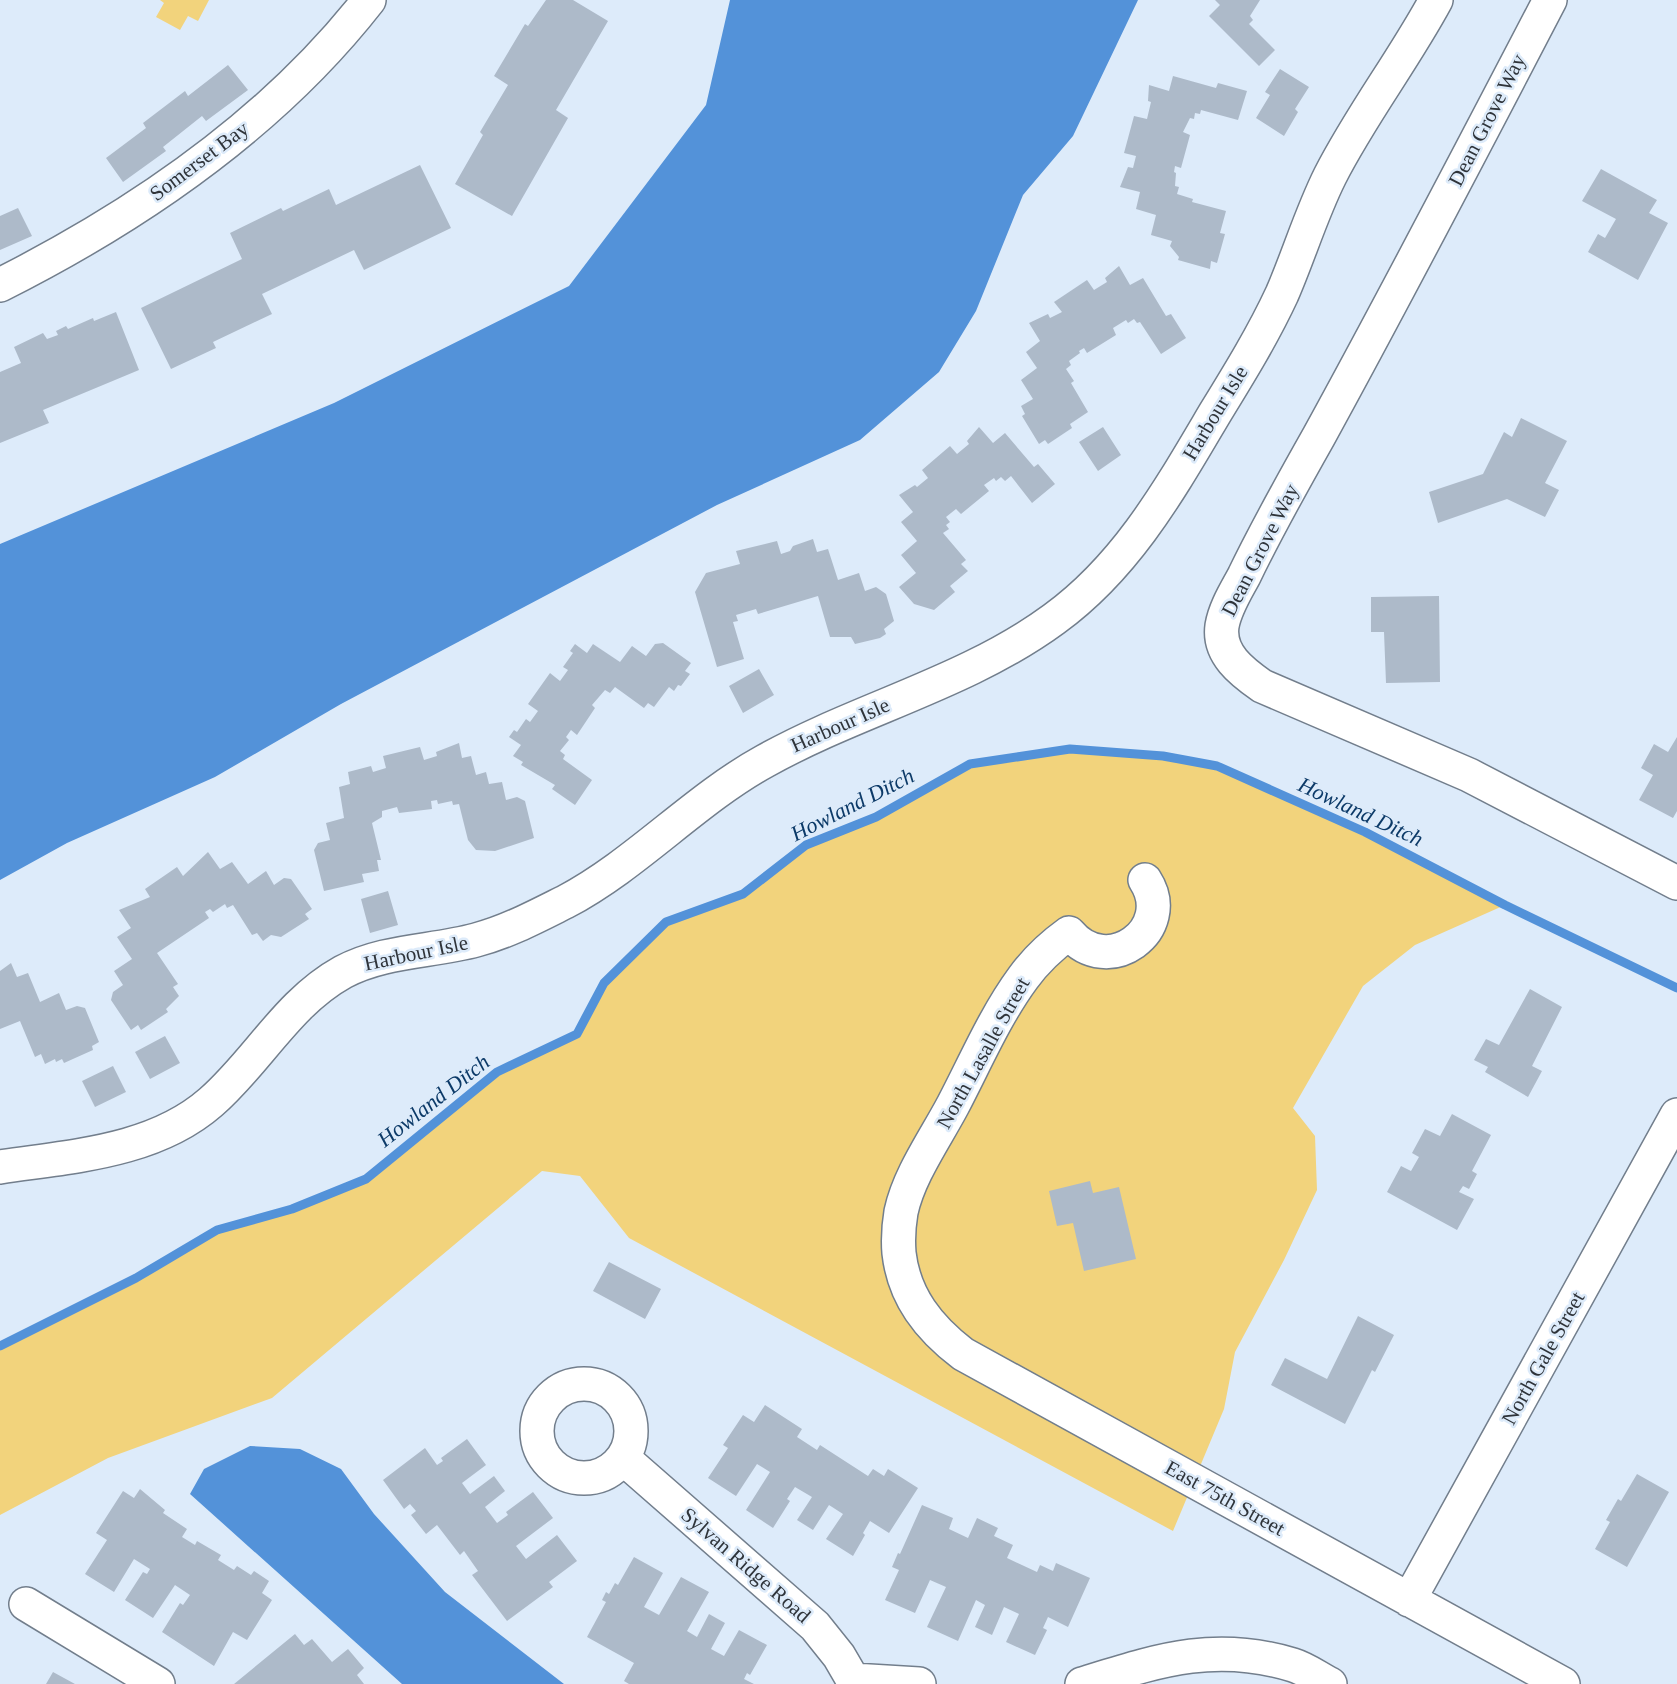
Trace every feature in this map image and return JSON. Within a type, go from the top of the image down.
[{"type":"street","name":"Somerset Bay","points":[[0,285],[42,265],[105,228],[201,161],[249,123],[316,63],[369,0]]},
{"type":"street","name":"Harbour Isle","points":[[0,1167],[130,1145],[180,1125],[222,1092],[298,1006],[319,987],[343,972],[382,958],[473,941],[526,922],[576,896],[761,763],[826,730],[990,659],[1024,640],[1069,608],[1132,544],[1187,460],[1274,311],[1316,206],[1352,135],[1401,60],[1436,0]]},
{"type":"street","name":"Dean Grove Way","points":[[1550,0],[1405,279],[1257,549],[1229,607],[1222,625],[1222,638],[1230,658],[1241,671],[1262,686],[1468,775],[1677,883]]},
{"type":"street","name":"North Lasalle Street","points":[[907,1288],[899,1253],[901,1212],[917,1173],[1010,998],[1043,955],[1069,933],[1078,943],[1099,952],[1120,951],[1132,945],[1148,928],[1152,912],[1151,894],[1145,880]]},
{"type":"street","name":"North Gale Street","points":[[1409,1600],[1677,1115]]},
{"type":"street","name":"East 75th Street","points":[[907,1288],[917,1308],[940,1336],[963,1354],[1563,1684]]},
{"type":"street","name":"Sylvan Ridge Road","points":[[622,1458],[815,1626],[839,1656],[853,1682]]},
{"type":"street","points":[[26,1604],[158,1684]]},
{"type":"street","points":[[1082,1684],[1165,1659],[1208,1654],[1237,1654],[1294,1665],[1330,1684]]},
{"type":"street","points":[[853,1682],[919,1684]]},
{"type":"shaded area","points":[[160,0],[209,0],[198,21],[188,16],[180,30],[156,17],[164,3]]},
{"type":"shaded area","points":[[1070,749],[1163,756],[1217,766],[1365,832],[1505,905],[1415,945],[1363,986],[1293,1108],[1315,1136],[1317,1190],[1284,1260],[1235,1352],[1224,1409],[1173,1531],[629,1238],[580,1176],[542,1171],[272,1398],[108,1458],[0,1515],[0,1346],[136,1278],[217,1230],[292,1209],[366,1179],[497,1072],[577,1034],[604,983],[666,922],[743,894],[806,845],[876,817],[970,764]]},
{"type":"water","points":[[730,0],[1138,0],[1073,136],[1023,195],[976,311],[939,372],[860,440],[717,505],[341,704],[215,777],[67,843],[0,880],[0,544],[334,403],[569,286],[706,105]]},
{"type":"water","points":[[250,1446],[300,1449],[341,1469],[374,1514],[445,1592],[564,1684],[402,1684],[190,1494],[204,1469]]},
{"type":"building","points":[[546,0],[573,0],[608,21],[556,110],[568,118],[512,216],[455,184],[483,135],[480,132],[508,85],[494,76],[525,24],[528,26]]},
{"type":"building","points":[[1215,0],[1260,0],[1250,16],[1253,20],[1249,24],[1275,50],[1259,66],[1209,16],[1220,5]]},
{"type":"building","points":[[228,65],[248,90],[206,121],[202,116],[163,147],[166,151],[123,182],[106,158],[146,128],[143,123],[185,91],[188,96]]},
{"type":"building","points":[[1280,69],[1309,87],[1295,109],[1298,112],[1284,136],[1256,118],[1270,95],[1265,92]]},
{"type":"building","points":[[1173,76],[1216,88],[1218,83],[1247,91],[1238,120],[1201,110],[1200,114],[1195,113],[1194,119],[1190,118],[1183,132],[1190,135],[1181,168],[1175,166],[1175,186],[1179,187],[1177,194],[1193,199],[1192,202],[1226,211],[1220,233],[1225,234],[1217,263],[1211,261],[1210,269],[1178,260],[1179,257],[1170,246],[1172,241],[1151,235],[1156,215],[1136,209],[1140,192],[1120,187],[1128,167],[1133,168],[1136,156],[1124,153],[1134,116],[1147,119],[1151,102],[1148,101],[1149,85],[1169,91]]},
{"type":"building","points":[[420,165],[451,228],[364,270],[354,250],[262,294],[272,314],[213,342],[216,348],[171,369],[141,308],[242,259],[230,233],[281,208],[283,211],[329,189],[336,205]]},
{"type":"building","points":[[1601,169],[1657,200],[1649,213],[1668,223],[1638,280],[1588,252],[1598,234],[1605,238],[1616,219],[1582,201]]},
{"type":"building","points":[[18,208],[32,236],[0,250],[0,216]]},
{"type":"building","points":[[1119,266],[1130,285],[1143,278],[1166,316],[1171,314],[1186,338],[1161,354],[1140,322],[1137,323],[1134,319],[1128,323],[1126,320],[1113,328],[1116,335],[1087,353],[1084,348],[1079,351],[1080,353],[1069,361],[1071,365],[1066,369],[1074,381],[1071,383],[1088,412],[1070,424],[1072,428],[1048,444],[1045,440],[1039,444],[1022,416],[1025,414],[1021,406],[1033,399],[1021,380],[1037,368],[1026,352],[1040,341],[1029,323],[1048,314],[1050,318],[1062,312],[1054,302],[1087,280],[1094,290],[1107,282],[1105,278]]},
{"type":"building","points":[[116,312],[139,370],[43,410],[49,423],[0,443],[0,372],[21,363],[14,347],[43,333],[47,339],[58,335],[56,331],[66,326],[68,329],[93,318],[94,321]]},
{"type":"building","points":[[1521,418],[1567,441],[1545,483],[1559,490],[1545,517],[1507,499],[1438,523],[1429,492],[1483,474],[1504,432],[1512,437]]},
{"type":"building","points":[[979,427],[993,443],[1005,433],[1034,467],[1038,464],[1055,484],[1032,503],[1011,476],[1005,481],[1001,477],[996,481],[994,478],[984,485],[989,491],[961,514],[956,509],[946,517],[950,522],[946,525],[949,529],[943,533],[966,560],[961,564],[968,571],[950,586],[955,592],[934,610],[914,604],[899,587],[916,573],[901,555],[917,541],[901,522],[913,512],[899,495],[915,485],[917,487],[928,478],[922,470],[950,446],[957,454],[969,444],[967,441]]},
{"type":"building","points":[[1103,427],[1121,455],[1098,471],[1079,442]]},
{"type":"building","points":[[813,539],[817,552],[828,549],[838,580],[859,573],[865,591],[876,587],[886,594],[894,621],[884,629],[886,634],[880,638],[855,644],[851,637],[830,637],[818,596],[758,614],[756,609],[736,615],[738,621],[733,622],[744,659],[717,667],[695,592],[706,573],[740,564],[736,551],[777,541],[781,554],[790,551],[793,546]]},
{"type":"building","points":[[1439,596],[1440,682],[1386,683],[1384,632],[1371,632],[1371,597]]},
{"type":"building","points":[[663,643],[691,663],[685,671],[690,674],[681,686],[678,685],[674,691],[669,687],[654,707],[648,703],[644,708],[615,687],[610,693],[605,690],[592,705],[595,708],[577,735],[571,730],[566,737],[569,740],[560,751],[565,755],[563,759],[592,780],[575,805],[552,789],[555,785],[521,765],[523,762],[513,756],[521,745],[509,737],[514,730],[517,732],[526,719],[530,722],[538,711],[528,704],[550,673],[560,681],[568,670],[563,667],[573,653],[570,651],[575,644],[587,653],[593,644],[620,662],[632,646],[646,656],[655,644]]},
{"type":"building","points":[[759,669],[774,695],[743,713],[729,686]]},
{"type":"building","points":[[1677,737],[1677,811],[1673,818],[1639,800],[1653,775],[1641,768],[1654,744],[1668,752]]},
{"type":"building","points":[[459,743],[462,758],[471,756],[476,775],[486,772],[489,784],[502,782],[506,800],[517,797],[525,801],[534,838],[495,851],[476,850],[468,840],[459,804],[453,805],[452,801],[438,804],[437,800],[431,801],[432,809],[399,813],[397,807],[382,811],[382,817],[372,823],[381,860],[377,860],[379,871],[362,874],[364,882],[324,891],[314,850],[318,843],[330,840],[326,823],[344,818],[339,787],[350,784],[348,772],[371,766],[373,772],[386,768],[383,756],[420,747],[424,760],[437,756],[436,752]]},
{"type":"building","points":[[208,852],[220,869],[232,862],[248,884],[266,871],[274,885],[284,878],[291,879],[312,909],[305,914],[309,919],[281,937],[271,935],[263,941],[257,933],[252,935],[233,905],[227,908],[225,904],[213,912],[210,909],[205,912],[209,918],[157,953],[178,984],[173,987],[179,996],[166,1009],[168,1012],[141,1030],[138,1025],[131,1030],[111,1000],[113,992],[123,985],[114,971],[132,959],[117,937],[131,928],[119,910],[150,897],[145,889],[177,867],[183,876]]},
{"type":"building","points":[[388,891],[398,925],[370,933],[361,899]]},
{"type":"building","points":[[11,963],[17,977],[28,973],[40,1002],[59,993],[66,1010],[77,1006],[85,1008],[99,1042],[92,1046],[93,1050],[64,1063],[62,1059],[56,1062],[55,1059],[45,1064],[41,1054],[35,1057],[20,1021],[0,1029],[0,971]]},
{"type":"building","points":[[1530,989],[1562,1007],[1532,1066],[1542,1071],[1528,1097],[1485,1072],[1488,1067],[1474,1060],[1486,1039],[1499,1045]]},
{"type":"building","points":[[165,1036],[180,1063],[150,1079],[135,1052]]},
{"type":"building","points":[[113,1066],[126,1092],[95,1107],[82,1081]]},
{"type":"building","points":[[1452,1114],[1491,1135],[1472,1171],[1477,1174],[1469,1189],[1463,1186],[1459,1192],[1474,1199],[1457,1230],[1387,1192],[1401,1166],[1411,1171],[1419,1157],[1412,1153],[1425,1129],[1440,1136]]},
{"type":"building","points":[[1090,1181],[1093,1193],[1119,1187],[1136,1259],[1084,1271],[1073,1223],[1057,1226],[1049,1191]]},
{"type":"building","points":[[609,1262],[661,1289],[645,1319],[593,1291]]},
{"type":"building","points":[[1358,1316],[1394,1335],[1375,1372],[1372,1370],[1345,1424],[1271,1385],[1285,1358],[1327,1379]]},
{"type":"building","points":[[765,1405],[802,1429],[797,1437],[817,1450],[820,1445],[868,1476],[873,1469],[884,1476],[888,1469],[918,1488],[889,1533],[870,1521],[853,1556],[826,1539],[843,1514],[829,1505],[813,1530],[797,1520],[812,1497],[795,1487],[787,1499],[790,1501],[773,1528],[746,1510],[770,1472],[757,1464],[736,1496],[708,1478],[728,1448],[723,1445],[743,1415],[754,1422]]},
{"type":"building","points":[[467,1439],[486,1465],[462,1483],[470,1494],[494,1476],[505,1491],[485,1507],[497,1523],[508,1515],[506,1512],[533,1492],[553,1518],[516,1546],[526,1559],[557,1535],[577,1561],[549,1582],[553,1587],[507,1621],[472,1575],[478,1571],[464,1551],[460,1555],[437,1525],[426,1534],[411,1515],[416,1511],[410,1504],[404,1509],[383,1480],[425,1448],[437,1465],[443,1461],[441,1458]]},
{"type":"building","points":[[1637,1474],[1669,1492],[1627,1567],[1595,1549],[1610,1522],[1606,1520],[1618,1499],[1621,1501]]},
{"type":"building","points":[[140,1489],[165,1510],[163,1513],[187,1529],[182,1537],[195,1545],[197,1541],[221,1555],[218,1560],[234,1570],[237,1566],[251,1575],[254,1571],[269,1581],[262,1593],[272,1600],[247,1640],[233,1632],[214,1666],[162,1632],[180,1603],[183,1605],[190,1595],[175,1585],[153,1618],[125,1600],[143,1572],[147,1574],[150,1569],[134,1559],[114,1592],[85,1574],[107,1540],[96,1533],[123,1491],[134,1498]]},
{"type":"building","points":[[922,1505],[953,1518],[949,1529],[968,1538],[977,1518],[998,1528],[994,1536],[1013,1545],[1007,1558],[1037,1572],[1040,1565],[1053,1571],[1056,1563],[1090,1578],[1068,1627],[1048,1617],[1043,1628],[1047,1630],[1035,1655],[1006,1642],[1019,1614],[1004,1607],[992,1635],[975,1627],[985,1605],[976,1600],[958,1641],[927,1627],[946,1587],[930,1580],[915,1613],[885,1600],[899,1570],[892,1567]]},
{"type":"building","points":[[634,1557],[663,1573],[644,1607],[659,1615],[681,1577],[709,1592],[687,1631],[697,1637],[709,1614],[725,1623],[711,1649],[724,1656],[739,1630],[767,1645],[750,1675],[747,1673],[744,1679],[754,1684],[629,1684],[624,1681],[634,1663],[587,1637],[606,1602],[602,1600],[606,1592],[609,1594],[615,1583],[618,1585]]},
{"type":"building","points":[[295,1634],[304,1645],[312,1639],[332,1662],[348,1649],[364,1668],[357,1675],[364,1684],[234,1684]]},
{"type":"building","points":[[53,1672],[75,1684],[46,1684]]},
{"type":"waterway","name":"Howland Ditch","points":[[0,1346],[136,1278],[217,1230],[292,1209],[366,1179],[497,1072],[577,1034],[604,983],[666,922],[743,894],[806,845],[876,817],[970,764],[1070,749],[1163,756],[1217,766],[1365,832],[1505,905],[1677,988]]}]
